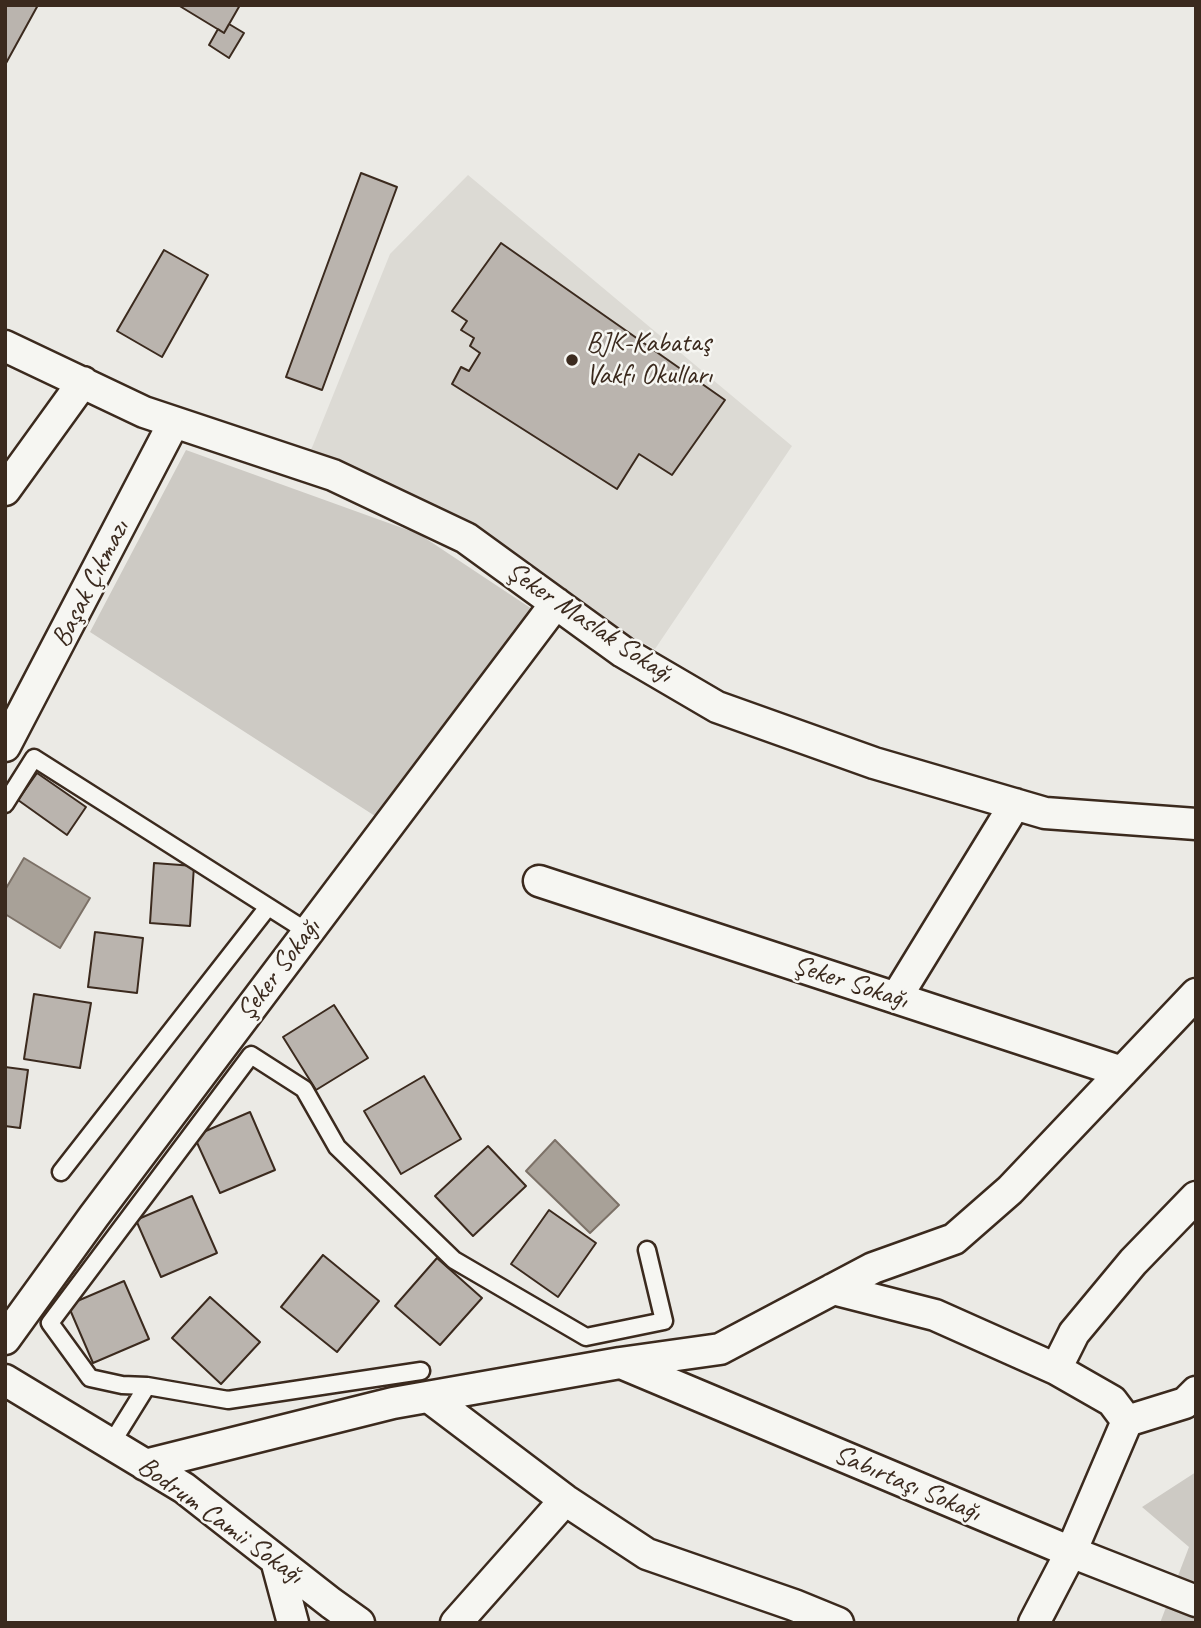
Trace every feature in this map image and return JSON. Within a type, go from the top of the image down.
[{"type":"street","name":"Şeker Maslak Sokağı","points":[[5,346],[144,412],[333,475],[466,538],[623,652],[717,707],[874,763],[1045,813],[1196,824]]},
{"type":"street","points":[[5,490],[83,382]]},
{"type":"street","name":"Başak Çıkmazı","points":[[5,746],[174,422]]},
{"type":"street","name":"Şeker Sokağı","points":[[5,1339],[94,1216],[556,603]]},
{"type":"street","points":[[896,998],[1015,804]]},
{"type":"street","name":"Şeker Sokağı","points":[[539,881],[1122,1072]]},
{"type":"street","points":[[145,1465],[393,1403],[425,1384],[620,1363],[720,1349],[873,1268],[954,1239],[1010,1190],[1196,994]]},
{"type":"street","points":[[1056,1370],[1074,1333],[1133,1262],[1196,1197]]},
{"type":"street","points":[[833,1289],[935,1315],[1056,1370],[1112,1401],[1127,1421]]},
{"type":"street","name":"Sabırtaşı Sokağı","points":[[620,1363],[1071,1552],[1196,1601]]},
{"type":"street","name":"Bodrum Camii Sokağı","points":[[5,1380],[184,1488],[359,1623]]},
{"type":"street","points":[[425,1384],[565,1500],[647,1554],[838,1623]]},
{"type":"street","points":[[1034,1623],[1071,1552],[1127,1421],[1185,1403],[1196,1392]]},
{"type":"street","points":[[456,1623],[565,1500]]},
{"type":"street","points":[[276,1560],[293,1623]]},
{"type":"lane","points":[[5,804],[34,758],[308,932]]},
{"type":"lane","points":[[61,1172],[268,906]]},
{"type":"lane","points":[[425,1384],[228,1399],[147,1386],[122,1385],[90,1378],[50,1323],[251,1055],[304,1089],[337,1147],[454,1259],[586,1337],[664,1321],[647,1250]]},
{"type":"lane","points":[[111,1444],[147,1386]]},
{"type":"shaded area","points":[[468,175],[792,446],[655,649],[630,636],[473,522],[340,460],[311,450],[390,254]]},
{"type":"shaded area","points":[[186,450],[419,534],[532,609],[375,816],[90,632]]},
{"type":"shaded area","points":[[24,858],[90,898],[60,948],[5,914],[5,890]]},
{"type":"shaded area","points":[[555,1140],[619,1205],[590,1233],[526,1171]]},
{"type":"shaded area","points":[[1196,1472],[1196,1623],[1160,1623],[1189,1547],[1142,1507]]},
{"type":"building","points":[[5,5],[38,5],[5,65]]},
{"type":"building","points":[[178,5],[240,5],[224,33]]},
{"type":"building","points":[[229,24],[244,33],[229,58],[209,45],[218,29],[224,33]]},
{"type":"building","points":[[361,173],[397,187],[322,390],[286,377]]},
{"type":"building","name":"BJK-Kabataş Vakfı Okulları","points":[[501,243],[725,400],[672,475],[639,454],[617,489],[452,384],[461,367],[469,371],[480,353],[470,346],[474,338],[461,330],[467,321],[452,311]]},
{"type":"building","points":[[164,250],[208,275],[162,357],[117,331]]},
{"type":"building","points":[[37,773],[86,807],[67,835],[18,800]]},
{"type":"building","points":[[154,863],[194,866],[190,926],[150,923]]},
{"type":"building","points":[[95,932],[143,938],[137,993],[88,987]]},
{"type":"building","points":[[34,994],[91,1003],[80,1068],[24,1059]]},
{"type":"building","points":[[334,1005],[368,1058],[316,1090],[283,1037]]},
{"type":"building","points":[[5,1067],[28,1070],[20,1128],[5,1126]]},
{"type":"building","points":[[424,1076],[461,1139],[401,1174],[364,1111]]},
{"type":"building","points":[[250,1112],[275,1170],[220,1193],[194,1136]]},
{"type":"building","points":[[488,1146],[526,1186],[473,1236],[435,1196]]},
{"type":"building","points":[[192,1196],[217,1253],[161,1277],[136,1220]]},
{"type":"building","points":[[549,1210],[596,1243],[558,1297],[511,1264]]},
{"type":"building","points":[[323,1255],[379,1301],[337,1352],[281,1307]]},
{"type":"building","points":[[437,1258],[482,1298],[440,1345],[395,1306]]},
{"type":"building","points":[[124,1281],[149,1339],[93,1363],[68,1305]]},
{"type":"building","points":[[210,1297],[260,1342],[221,1384],[172,1338]]},
{"type":"place","name":"BJK-Kabataş Vakfı Okulları","points":[[572,360]]}]
